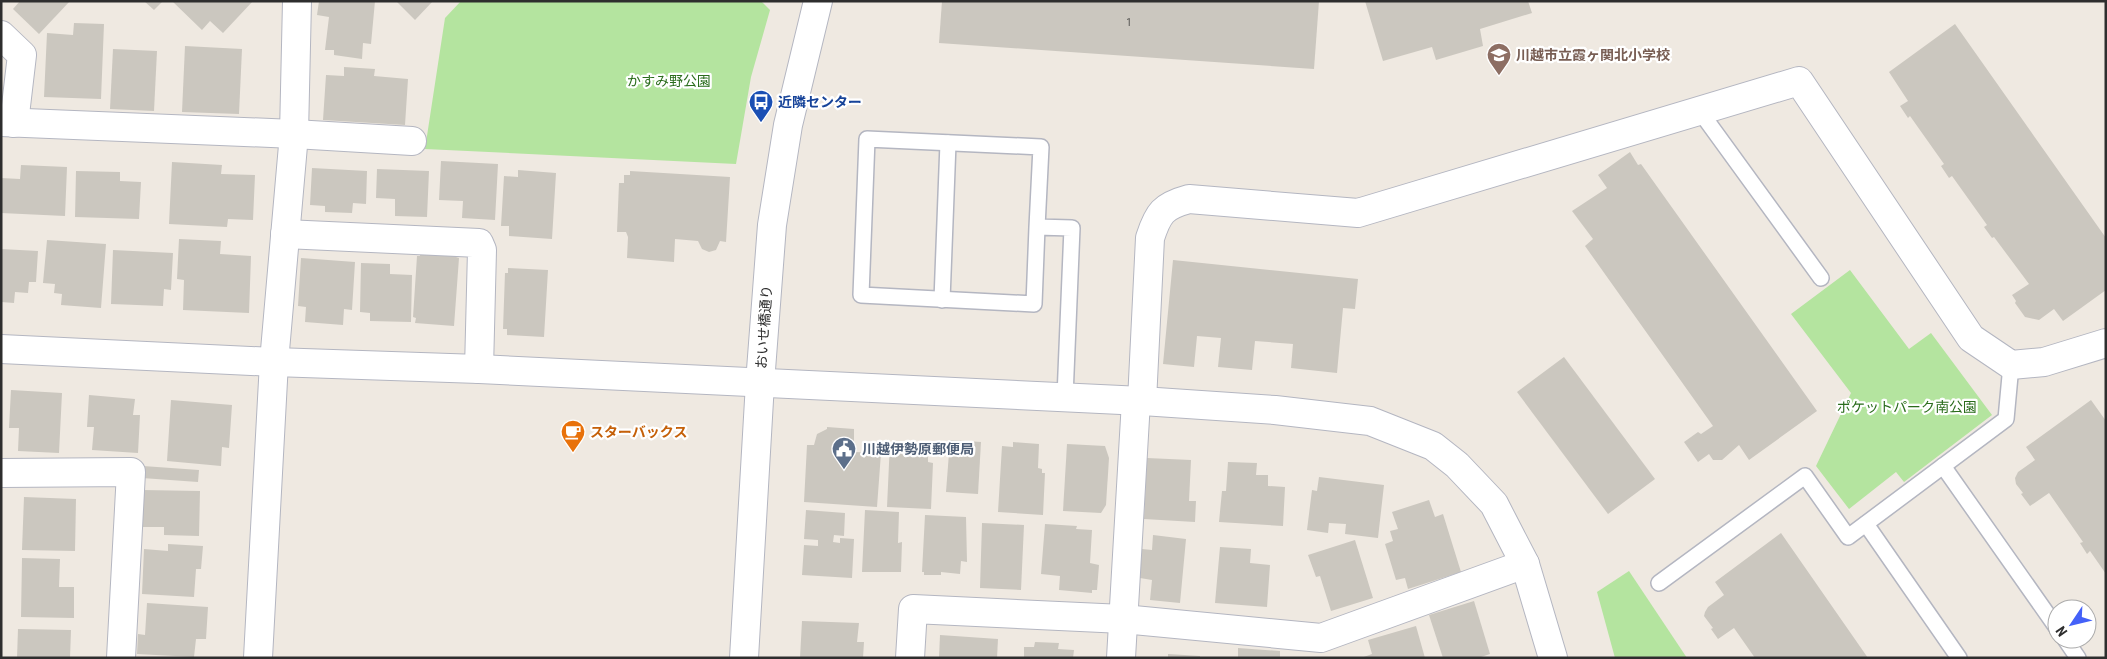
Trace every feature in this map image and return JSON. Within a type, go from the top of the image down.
[{"type":"street","points":[[258,658],[274,362],[294,134],[297,1]]},
{"type":"street","name":"おいせ橋通り","points":[[744,658],[760,383],[772,225],[788,125],[818,1]]},
{"type":"street","points":[[1,35],[22,55],[8,122],[412,141]]},
{"type":"street","points":[[1120,658],[1150,238],[1156,219],[1170,204],[1189,199],[1358,212],[1799,81],[1971,338],[2011,365],[2044,362],[2106,343]]},
{"type":"street","points":[[286,234],[479,243],[482,250],[478,369]]},
{"type":"street","points":[[1,349],[274,362],[478,369],[1064,397],[1275,410],[1370,421],[1433,446],[1457,466],[1494,504],[1525,564],[1553,658]]},
{"type":"street","points":[[1,473],[131,472],[121,658]]},
{"type":"street","points":[[910,658],[913,609],[1123,619],[1324,648],[1525,564]]},
{"type":"lane","points":[[1699,110],[1820,278]]},
{"type":"lane","points":[[867,139],[948,143],[1042,147],[1034,304],[860,295],[867,139]]},
{"type":"lane","points":[[942,300],[948,143]]},
{"type":"lane","points":[[1038,227],[1072,228],[1064,397]]},
{"type":"lane","points":[[1659,583],[1805,476],[1848,538],[2006,419],[2011,365]]},
{"type":"lane","points":[[1943,466],[2047,614]]},
{"type":"lane","points":[[1866,524],[1959,658]]},
{"type":"green space","name":"かすみ野公園","points":[[461,1],[761,1],[770,10],[751,77],[736,164],[425,149],[445,18]]},
{"type":"green space","name":"ポケットパーク南公園","points":[[1850,270],[1909,349],[1931,333],[1992,415],[1904,482],[1896,472],[1849,509],[1816,466],[1851,393],[1791,314]]},
{"type":"green space","points":[[1629,571],[1687,658],[1615,658],[1597,592]]},
{"type":"building","points":[[20,1],[70,1],[39,34],[13,9]]},
{"type":"building","points":[[144,1],[163,1],[154,10]]},
{"type":"building","points":[[172,1],[253,1],[223,33],[210,21],[202,30]]},
{"type":"building","points":[[319,1],[375,1],[371,44],[363,43],[362,59],[334,55],[334,50],[325,50],[329,17],[317,15]]},
{"type":"building","points":[[396,1],[433,1],[415,20]]},
{"type":"building","points":[[942,1],[1319,1],[1314,69],[939,43]]},
{"type":"building","points":[[1365,1],[1528,1],[1532,13],[1480,29],[1483,46],[1436,60],[1432,47],[1383,61]]},
{"type":"building","points":[[74,23],[104,24],[101,99],[44,97],[47,33],[73,35]]},
{"type":"building","points":[[1955,24],[2106,238],[2106,290],[2063,321],[2054,309],[2039,320],[2025,317],[2012,295],[2029,284],[1994,237],[1992,238],[1984,227],[1987,225],[1952,176],[1949,178],[1941,166],[1944,164],[1910,116],[1908,118],[1900,106],[1908,101],[1889,72]]},
{"type":"building","points":[[185,46],[242,49],[239,114],[182,112]]},
{"type":"building","points":[[113,49],[157,51],[154,111],[110,109]]},
{"type":"building","points":[[344,67],[375,69],[374,76],[408,79],[405,125],[323,120],[326,75],[344,76]]},
{"type":"building","points":[[1630,152],[1638,165],[1641,164],[1817,411],[1749,460],[1739,445],[1722,460],[1713,460],[1709,454],[1698,462],[1684,442],[1698,432],[1701,434],[1713,426],[1585,246],[1593,239],[1572,211],[1607,188],[1598,175]]},
{"type":"building","points":[[441,161],[498,164],[495,220],[462,218],[463,201],[439,200]]},
{"type":"building","points":[[172,162],[222,165],[221,174],[255,175],[253,220],[228,219],[227,227],[169,224]]},
{"type":"building","points":[[21,165],[67,167],[65,216],[1,213],[1,178],[20,179]]},
{"type":"building","points":[[312,168],[367,171],[366,204],[353,203],[352,213],[325,212],[325,206],[310,205]]},
{"type":"building","points":[[377,169],[429,171],[427,217],[395,216],[395,199],[376,198]]},
{"type":"building","points":[[518,170],[556,173],[552,239],[509,236],[509,226],[501,226],[504,176],[518,177]]},
{"type":"building","points":[[76,171],[120,172],[120,181],[141,182],[139,219],[75,217]]},
{"type":"building","points":[[630,171],[730,177],[726,242],[720,241],[716,250],[709,252],[702,249],[698,241],[675,239],[674,262],[627,258],[628,237],[626,232],[617,232],[619,183],[624,183],[624,175],[630,175]]},
{"type":"building","points":[[179,239],[221,241],[220,254],[251,256],[249,313],[183,310],[184,280],[177,279]]},
{"type":"building","points":[[47,240],[106,244],[101,308],[61,305],[62,294],[54,293],[55,284],[43,283]]},
{"type":"building","points":[[1,249],[38,251],[36,282],[29,282],[28,293],[15,292],[14,303],[1,302]]},
{"type":"building","points":[[113,250],[173,253],[171,290],[164,289],[163,306],[111,304]]},
{"type":"building","points":[[420,251],[456,254],[456,257],[459,258],[454,326],[415,323],[416,318],[413,317],[417,256],[420,256]]},
{"type":"building","points":[[301,258],[355,262],[352,310],[344,309],[343,325],[305,322],[306,307],[298,306]]},
{"type":"building","points":[[1173,260],[1358,279],[1355,309],[1343,308],[1337,373],[1291,368],[1293,344],[1255,341],[1252,370],[1218,367],[1221,338],[1197,336],[1194,367],[1163,364]]},
{"type":"building","points":[[361,263],[390,264],[390,274],[412,275],[411,322],[370,321],[370,313],[360,312]]},
{"type":"building","points":[[508,268],[548,270],[544,337],[507,335],[507,329],[503,329],[505,273],[508,273]]},
{"type":"building","points":[[1564,357],[1655,479],[1608,514],[1517,392]]},
{"type":"building","points":[[11,390],[62,393],[59,453],[18,451],[19,428],[9,428]]},
{"type":"building","points":[[89,395],[135,399],[133,415],[140,415],[138,453],[92,450],[94,427],[87,427]]},
{"type":"building","points":[[171,400],[232,405],[229,448],[222,447],[221,466],[167,461]]},
{"type":"building","points":[[2091,400],[2106,421],[2106,574],[2090,551],[2087,554],[2080,543],[2083,542],[2049,493],[2030,506],[2021,494],[2023,493],[2016,484],[2015,478],[2018,472],[2035,460],[2026,447]]},
{"type":"building","points":[[827,427],[854,429],[854,452],[881,453],[877,507],[804,502],[807,445],[814,445],[817,434],[827,429]]},
{"type":"building","points":[[950,440],[981,442],[978,494],[946,492]]},
{"type":"building","points":[[890,442],[928,444],[928,462],[933,463],[931,509],[887,507]]},
{"type":"building","points":[[1013,442],[1039,444],[1038,468],[1042,469],[1042,473],[1045,473],[1043,515],[998,512],[1002,446],[1013,447]]},
{"type":"building","points":[[1067,444],[1105,446],[1109,458],[1106,505],[1101,513],[1063,511]]},
{"type":"building","points":[[1147,458],[1191,460],[1189,501],[1196,501],[1195,522],[1144,519]]},
{"type":"building","points":[[1228,462],[1257,463],[1256,475],[1268,475],[1268,486],[1285,487],[1283,526],[1219,522],[1222,491],[1226,491]]},
{"type":"building","points":[[143,466],[199,470],[198,482],[142,478]]},
{"type":"building","points":[[1319,477],[1384,485],[1378,538],[1345,534],[1346,524],[1329,523],[1328,533],[1307,530],[1312,490],[1317,491]]},
{"type":"building","points":[[142,490],[200,491],[199,536],[164,535],[164,527],[141,527]]},
{"type":"building","points":[[24,497],[76,499],[75,551],[22,550]]},
{"type":"building","points":[[1429,500],[1435,517],[1443,514],[1461,572],[1408,589],[1405,578],[1396,580],[1385,544],[1393,541],[1390,531],[1398,529],[1392,512]]},
{"type":"building","points":[[806,510],[845,513],[844,536],[834,535],[833,542],[840,543],[840,538],[854,539],[852,578],[802,575],[804,545],[818,546],[818,540],[804,539]]},
{"type":"building","points":[[865,510],[899,512],[898,543],[902,542],[901,572],[862,572]]},
{"type":"building","points":[[925,515],[966,517],[967,562],[961,561],[960,574],[941,572],[941,575],[924,575],[924,572],[922,572]]},
{"type":"building","points":[[982,523],[1024,525],[1021,590],[980,588]]},
{"type":"building","points":[[1045,524],[1077,526],[1076,529],[1092,530],[1090,563],[1099,565],[1097,590],[1092,590],[1092,593],[1059,590],[1060,576],[1041,574]]},
{"type":"building","points":[[1781,533],[1868,658],[1755,658],[1734,628],[1718,639],[1711,629],[1713,628],[1704,616],[1705,612],[1708,607],[1724,595],[1715,582]]},
{"type":"building","points":[[1153,535],[1186,539],[1180,603],[1150,600],[1152,580],[1140,578],[1142,549],[1152,550]]},
{"type":"building","points":[[1355,540],[1373,598],[1331,611],[1320,576],[1316,577],[1308,555]]},
{"type":"building","points":[[168,544],[203,546],[201,569],[196,569],[194,597],[142,594],[144,549],[168,551]]},
{"type":"building","points":[[1220,547],[1251,549],[1250,563],[1270,565],[1267,607],[1215,603]]},
{"type":"building","points":[[22,558],[60,559],[59,587],[74,587],[74,618],[21,617]]},
{"type":"building","points":[[1474,601],[1490,654],[1478,658],[1443,658],[1429,615]]},
{"type":"building","points":[[147,603],[208,607],[206,639],[196,639],[194,657],[137,654],[138,634],[145,635]]},
{"type":"building","points":[[802,621],[859,623],[857,642],[864,642],[863,658],[800,658]]},
{"type":"building","points":[[1416,626],[1425,658],[1361,658],[1372,654],[1368,640]]},
{"type":"building","points":[[18,629],[71,630],[70,658],[17,658]]},
{"type":"building","points":[[940,635],[998,639],[997,658],[939,658]]},
{"type":"building","points":[[1035,642],[1059,643],[1058,649],[1074,650],[1073,658],[1024,658],[1024,647],[1034,647]]},
{"type":"building","points":[[1238,648],[1280,651],[1280,658],[1238,658]]},
{"type":"building","points":[[1168,654],[1200,656],[1200,658],[1168,658]]},
{"type":"place","name":"川越市立霞ヶ関北小学校","points":[[1499,76]]},
{"type":"place","name":"近隣センター","points":[[761,123]]},
{"type":"place","name":"スターバックス","points":[[573,453]]},
{"type":"place","name":"川越伊勢原郵便局","points":[[844,470]]}]
